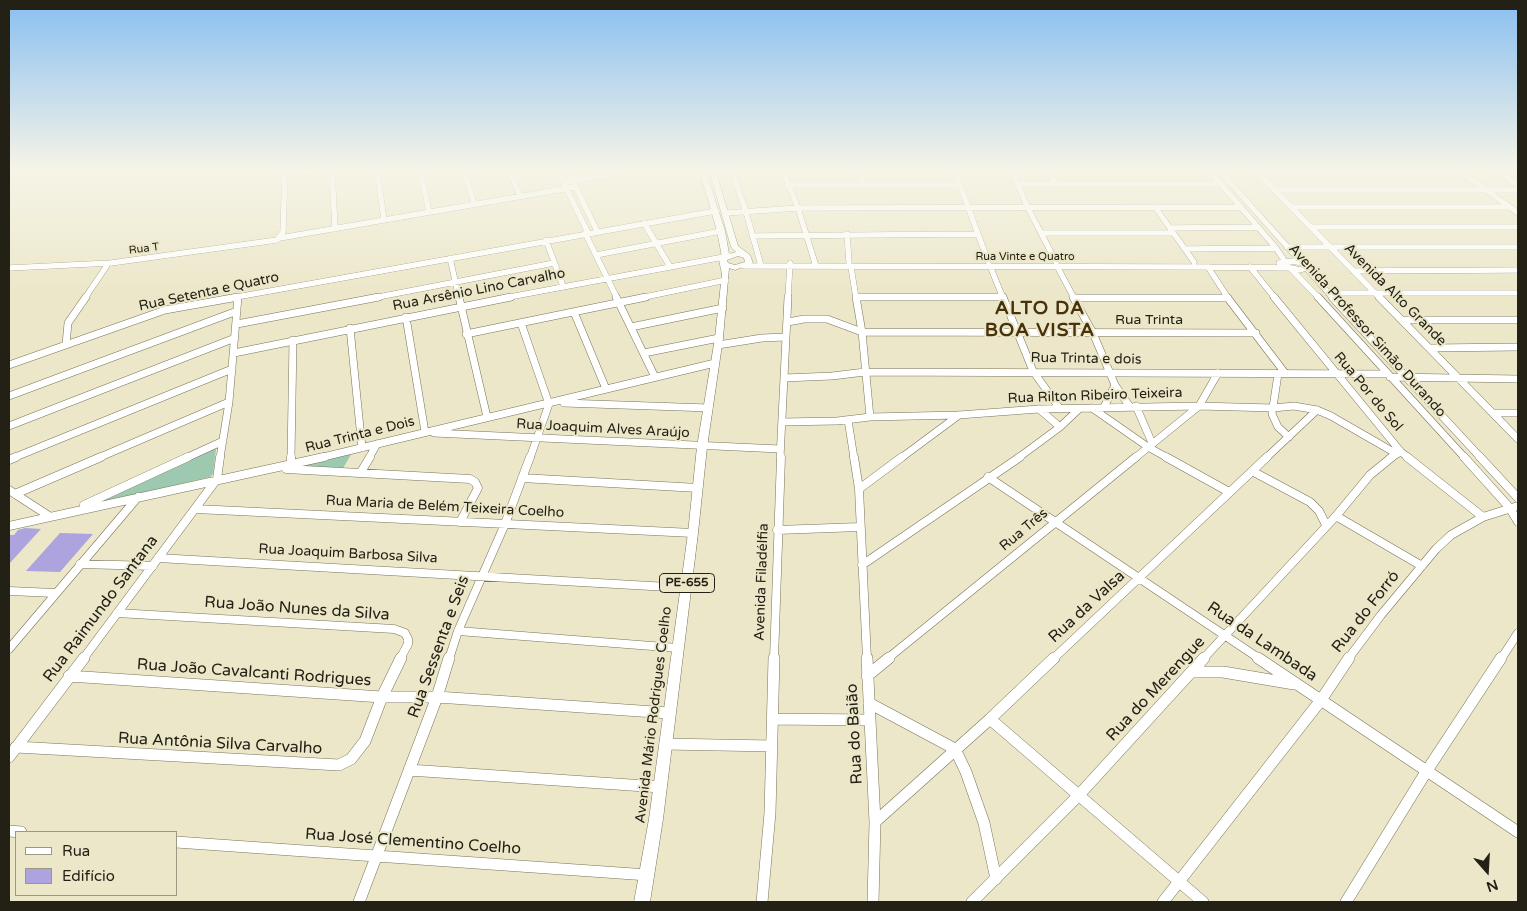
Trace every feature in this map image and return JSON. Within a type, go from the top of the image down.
[{"type":"main road","name":"Avenida Mário Rodrigues Coelho","points":[[642,902],[648,875],[660,787],[693,533],[702,447],[723,308],[726,258],[716,212]]},
{"type":"main road","points":[[726,213],[734,247],[746,261]]},
{"type":"main road","points":[[726,258],[731,267],[746,261]]},
{"type":"main road","points":[[726,258],[746,261]]},
{"type":"street","points":[[280,238],[284,228],[284,212]]},
{"type":"street","points":[[334,212],[335,228]]},
{"type":"street","points":[[383,212],[384,220]]},
{"type":"street","name":"Rua T","points":[[9,268],[108,264],[244,246],[429,212]]},
{"type":"street","points":[[576,212],[655,377]]},
{"type":"street","points":[[587,212],[597,231]]},
{"type":"street","name":"Rua Setenta e Quatro","points":[[9,366],[153,313],[546,240],[713,212]]},
{"type":"street","points":[[746,212],[760,262]]},
{"type":"street","points":[[726,213],[752,212]]},
{"type":"street","points":[[799,212],[815,263]]},
{"type":"street","points":[[970,212],[1033,371],[1060,409]]},
{"type":"street","points":[[1030,212],[1093,333],[1115,384],[1133,407],[1150,445]]},
{"type":"street","points":[[1157,212],[1194,262]]},
{"type":"street","name":"Avenida Professor Simão Durando","points":[[1243,212],[1389,375],[1513,506],[1518,522]]},
{"type":"street","name":"Avenida Professor Simão Durando","points":[[1255,212],[1518,498]]},
{"type":"street","name":"Avenida Alto Grande","points":[[1296,212],[1518,439]]},
{"type":"street","points":[[644,223],[669,265]]},
{"type":"street","points":[[1042,234],[1258,227]]},
{"type":"street","points":[[1311,227],[1518,227]]},
{"type":"street","points":[[596,255],[721,231]]},
{"type":"street","points":[[847,234],[850,264],[862,332],[870,417]]},
{"type":"street","points":[[752,236],[977,234]]},
{"type":"street","points":[[546,240],[563,286]]},
{"type":"street","points":[[1287,247],[1518,247]]},
{"type":"street","points":[[1185,249],[1276,248]]},
{"type":"street","points":[[450,258],[462,306],[466,334],[487,417]]},
{"type":"street","name":"Rua Arsênio Lino Carvalho","points":[[234,353],[350,328],[669,265],[726,258]]},
{"type":"street","name":"Rua Vinte e Quatro","points":[[746,261],[790,265],[815,263],[850,264]]},
{"type":"street","name":"Rua Vinte e Quatro","points":[[746,261],[790,265],[1194,262],[1255,266]]},
{"type":"street","points":[[237,324],[554,263]]},
{"type":"street","points":[[66,344],[68,323],[108,264]]},
{"type":"street","name":"Rua Vinte e Quatro","points":[[1069,264],[1208,267],[1290,266],[1300,270],[1304,266]]},
{"type":"street","name":"Avenida Filadélfia","points":[[762,902],[770,812],[777,530],[790,265]]},
{"type":"street","name":"Rua Por do Sol","points":[[1255,266],[1335,373],[1399,453],[1483,517]]},
{"type":"street","points":[[1208,267],[1228,298],[1256,332],[1282,373],[1272,414],[1276,423],[1289,437]]},
{"type":"street","points":[[1353,271],[1518,270]]},
{"type":"street","points":[[466,334],[726,280]]},
{"type":"street","points":[[1310,287],[1317,292],[1329,293],[1518,293]]},
{"type":"street","points":[[217,479],[229,402],[238,297]]},
{"type":"street","points":[[857,297],[1003,297]]},
{"type":"street","points":[[1074,298],[1228,298]]},
{"type":"street","points":[[631,327],[723,308]]},
{"type":"street","points":[[9,396],[237,311]]},
{"type":"street","points":[[574,312],[606,389]]},
{"type":"street","points":[[406,317],[425,432]]},
{"type":"street","points":[[788,322],[804,319],[827,319],[862,332]]},
{"type":"street","points":[[1402,320],[1518,320]]},
{"type":"street","points":[[521,323],[552,403],[709,408]]},
{"type":"street","points":[[350,328],[362,448]]},
{"type":"street","name":"Rua Trinta","points":[[862,332],[1256,332]]},
{"type":"street","points":[[644,352],[719,342],[785,337]]},
{"type":"street","points":[[9,426],[235,338]]},
{"type":"street","points":[[291,465],[293,340]]},
{"type":"street","points":[[1430,348],[1518,347]]},
{"type":"street","name":"Rua Trinta e Dois","points":[[9,526],[138,496],[291,465],[715,363]]},
{"type":"street","points":[[9,460],[232,369]]},
{"type":"street","name":"Rua Trinta e dois","points":[[784,378],[832,376],[865,372],[1033,371],[1335,373],[1389,375],[1406,378],[1518,379]]},
{"type":"street","points":[[1199,406],[1218,373]]},
{"type":"street","points":[[1104,407],[1115,384]]},
{"type":"street","points":[[12,492],[229,402]]},
{"type":"street","name":"Rua Sessenta e Seis","points":[[359,902],[437,697],[458,631],[505,524],[552,403]]},
{"type":"street","name":"Rua Rilton Ribeiro Teixeira","points":[[782,422],[848,420],[870,417],[959,415],[1039,409],[1199,406],[1273,408],[1294,406],[1317,410],[1340,420],[1399,453]]},
{"type":"street","name":"Rua Três","points":[[867,676],[1199,406]]},
{"type":"street","points":[[862,565],[988,477],[1026,453],[1060,427],[1080,408]]},
{"type":"street","points":[[1092,408],[1229,492]]},
{"type":"street","points":[[1039,409],[1060,427]]},
{"type":"street","name":"Rua da Valsa","points":[[875,822],[990,719],[1317,410]]},
{"type":"street","points":[[1493,413],[1518,412]]},
{"type":"street","points":[[859,489],[959,415]]},
{"type":"street","name":"Rua do Baião","points":[[848,420],[859,489],[875,822],[873,902]]},
{"type":"street","name":"Rua Joaquim Alves Araújo","points":[[425,432],[702,447],[780,449]]},
{"type":"street","points":[[67,512],[223,441]]},
{"type":"street","points":[[361,472],[377,444]]},
{"type":"street","name":"Rua do Merengue","points":[[972,902],[1078,796],[1336,516],[1370,475],[1399,453]]},
{"type":"street","points":[[270,469],[361,472],[473,480],[478,488],[460,522]]},
{"type":"street","points":[[1252,471],[1310,502],[1319,511],[1326,525]]},
{"type":"street","name":"Rua da Lambada","points":[[988,477],[1140,577],[1426,772],[1518,832]]},
{"type":"street","points":[[522,478],[698,488]]},
{"type":"street","name":"Rua Raimundo Santana","points":[[9,757],[217,479]]},
{"type":"street","points":[[12,492],[49,516]]},
{"type":"street","points":[[9,649],[138,496]]},
{"type":"street","name":"Rua do Forró","points":[[1163,902],[1321,700],[1381,615],[1436,549],[1451,535],[1483,517],[1513,506]]},
{"type":"street","name":"Rua Maria de Belém Teixeira Coelho","points":[[196,509],[693,533]]},
{"type":"street","points":[[1336,516],[1422,566]]},
{"type":"street","points":[[777,530],[860,527]]},
{"type":"street","name":"Rua Joaquim Barbosa Silva","points":[[80,564],[155,562],[482,575],[686,588]]},
{"type":"street","points":[[9,591],[55,593]]},
{"type":"street","name":"Rua João Nunes da Silva","points":[[117,613],[398,630],[405,633],[408,644],[382,697]]},
{"type":"street","points":[[458,631],[678,648]]},
{"type":"street","points":[[1346,902],[1426,772],[1518,633]]},
{"type":"street","points":[[1192,672],[1223,672],[1300,685]]},
{"type":"street","name":"Rua João Cavalcanti Rodrigues","points":[[70,676],[382,697],[437,697],[669,713]]},
{"type":"street","name":"Rua Antônia Silva Carvalho","points":[[16,747],[339,765],[347,762],[357,753],[365,741],[382,697]]},
{"type":"street","points":[[869,704],[955,749],[969,780],[984,823],[996,879]]},
{"type":"street","points":[[772,719],[869,720]]},
{"type":"street","points":[[990,719],[1203,902]]},
{"type":"street","points":[[665,744],[772,746]]},
{"type":"street","points":[[408,770],[660,787]]},
{"type":"street","name":"Rua José Clementino Coelho","points":[[178,842],[648,875]]},
{"type":"green space","points":[[213,448],[216,449],[213,474],[210,477],[95,504]]},
{"type":"green space","points":[[353,451],[342,470],[289,468]]},
{"type":"building","points":[[25,528],[41,529],[9,564],[9,535],[14,535],[18,530]]},
{"type":"building","points":[[60,533],[93,534],[60,572],[26,571]]},
{"type":"district","name":"ALTO DA BOA VISTA","points":[[1040,320]]}]
